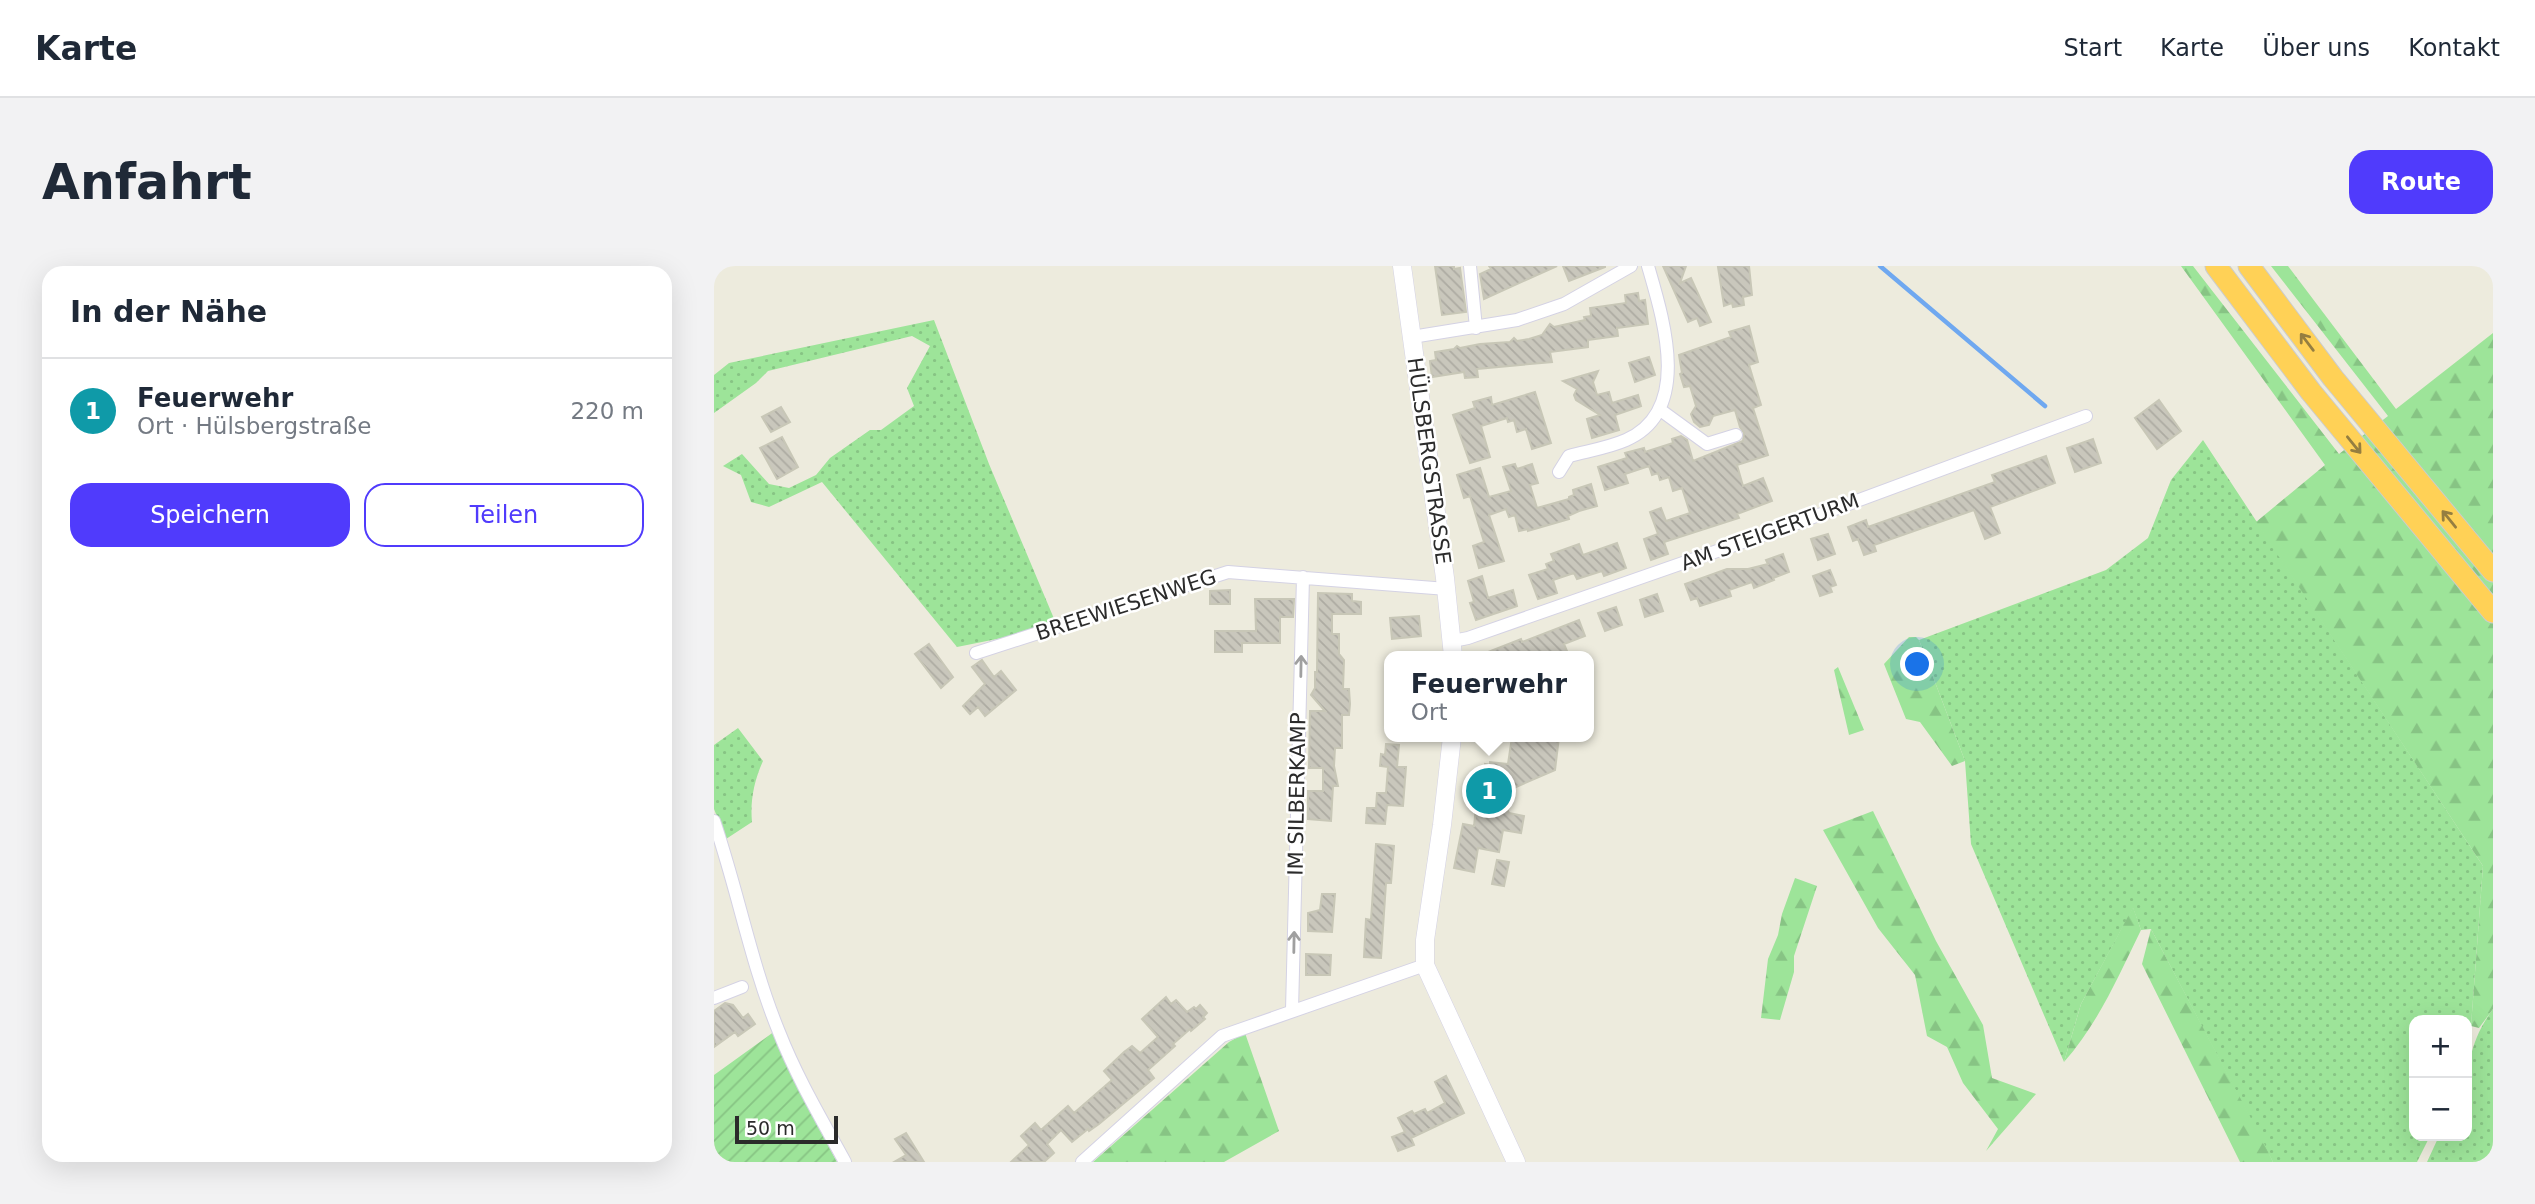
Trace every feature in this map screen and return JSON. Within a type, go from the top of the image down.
[{"type":"highway","points":[[2216,266],[2327,411],[2493,612]]},
{"type":"highway","points":[[2249,266],[2333,378],[2493,572]]},
{"type":"street","name":"HÜLSBERGSTRASSE","points":[[1402,266],[1453,648]]},
{"type":"street","points":[[1470,266],[1476,328]]},
{"type":"street","points":[[1412,337],[1517,320],[1564,304],[1631,266]]},
{"type":"street","points":[[1559,472],[1569,456],[1626,440],[1647,426],[1659,409],[1667,379],[1668,352],[1663,318],[1648,266]]},
{"type":"street","points":[[1659,409],[1707,444],[1736,435]]},
{"type":"street","name":"AM STEIGERTURM","points":[[1453,648],[1468,638],[1789,526],[2086,416]]},
{"type":"street","name":"BREEWIESENWEG","points":[[976,653],[1228,572],[1447,589]]},
{"type":"street","name":"IM SILBERKAMP","points":[[1292,1010],[1303,577]]},
{"type":"street","points":[[1450,742],[1442,825],[1424,940],[1424,965],[1516,1162]]},
{"type":"street","points":[[714,821],[731,871],[761,981],[779,1032],[806,1090],[845,1162]]},
{"type":"street","points":[[1082,1162],[1222,1037],[1424,965]]},
{"type":"street","points":[[714,998],[742,987]]},
{"type":"green space","points":[[2181,266],[2193,266],[2339,454],[2388,416],[2271,266],[2288,266],[2396,409],[2493,333],[2493,1009],[2479,1028],[2472,1026],[2472,1015],[2483,866],[2256,522],[2325,465]]},
{"type":"green space","points":[[934,320],[989,464],[1055,621],[1022,634],[957,647],[822,482],[769,507],[751,502],[741,475],[723,466],[742,454],[769,484],[789,488],[816,475],[830,458],[870,430],[881,430],[914,406],[907,388],[930,346],[912,336],[768,371],[756,383],[714,413],[714,375],[729,363]]},
{"type":"green space","points":[[2203,440],[2483,866],[2472,1015],[2409,1015],[2409,1141],[2428,1141],[2417,1162],[2273,1162],[2151,929],[2141,930],[2133,908],[2081,1004],[2064,1062],[1971,844],[1965,761],[1919,640],[2106,570],[2148,538],[2171,480]]},
{"type":"green space","points":[[1909,637],[1919,640],[1965,761],[1952,766],[1920,722],[1906,719],[1884,664]]},
{"type":"green space","points":[[1838,667],[1864,730],[1849,735],[1834,670]]},
{"type":"green space","points":[[738,728],[763,761],[753,791],[752,822],[726,839],[714,809],[714,745]]},
{"type":"green space","points":[[1873,811],[1936,941],[1983,1025],[1992,1078],[2036,1094],[1986,1151],[1998,1129],[1963,1083],[1947,1047],[1927,1036],[1915,975],[1878,928],[1823,830]]},
{"type":"green space","points":[[1795,878],[1817,886],[1794,956],[1794,972],[1780,1020],[1761,1018],[1768,959]]},
{"type":"green space","points":[[2133,907],[2141,930],[2098,1015],[2064,1062],[2081,1004]]},
{"type":"green space","points":[[2151,929],[2273,1162],[2240,1162],[2142,964]]},
{"type":"green space","points":[[2493,1009],[2493,1162],[2427,1162],[2437,1141],[2472,1141],[2472,1052]]},
{"type":"green space","points":[[775,1031],[806,1104],[837,1162],[714,1162],[714,1075]]},
{"type":"green space","points":[[1245,1033],[1279,1131],[1224,1162],[1093,1162],[1229,1042]]},
{"type":"building","points":[[1435,266],[1460,268],[1466,312],[1442,315]]},
{"type":"building","points":[[1489,266],[1557,266],[1484,299],[1480,274],[1491,269]]},
{"type":"building","points":[[1563,266],[1605,266],[1605,267],[1569,281]]},
{"type":"building","points":[[1663,266],[1686,266],[1680,283],[1691,278],[1711,322],[1700,326],[1697,318],[1688,322]]},
{"type":"building","points":[[1749,266],[1752,295],[1743,297],[1744,305],[1733,307],[1732,303],[1724,306],[1718,267]]},
{"type":"building","points":[[1638,293],[1639,301],[1645,300],[1648,324],[1617,328],[1618,336],[1588,340],[1588,347],[1550,352],[1552,362],[1477,369],[1478,377],[1465,378],[1464,372],[1432,377],[1430,361],[1436,360],[1435,352],[1454,349],[1457,346],[1460,348],[1510,342],[1514,338],[1517,341],[1529,339],[1542,335],[1550,324],[1554,327],[1585,320],[1584,317],[1591,316],[1590,308],[1626,303],[1625,295]]},
{"type":"building","points":[[1749,326],[1758,362],[1749,365],[1761,405],[1753,408],[1768,455],[1737,465],[1743,486],[1763,478],[1772,501],[1737,514],[1739,518],[1664,542],[1668,554],[1651,560],[1644,539],[1658,534],[1650,512],[1661,508],[1666,521],[1690,513],[1682,488],[1673,491],[1669,477],[1660,480],[1658,473],[1652,475],[1649,466],[1625,474],[1628,483],[1605,490],[1598,467],[1627,458],[1625,453],[1644,448],[1645,452],[1673,443],[1672,439],[1681,436],[1687,440],[1693,461],[1743,441],[1744,433],[1735,410],[1713,416],[1709,425],[1700,427],[1694,422],[1691,414],[1696,406],[1690,386],[1684,387],[1679,355],[1731,337],[1729,332]]},
{"type":"building","points":[[1649,357],[1655,375],[1635,382],[1629,363]]},
{"type":"building","points":[[1598,371],[1593,382],[1597,395],[1609,392],[1612,403],[1638,395],[1641,406],[1615,415],[1619,430],[1592,438],[1587,419],[1600,415],[1576,400],[1574,395],[1577,389],[1563,381]]},
{"type":"building","points":[[1535,392],[1551,443],[1532,449],[1526,429],[1517,432],[1514,420],[1508,422],[1507,418],[1481,426],[1490,457],[1470,463],[1453,415],[1475,408],[1473,402],[1491,397],[1492,405]]},
{"type":"building","points":[[2159,400],[2181,431],[2157,449],[2135,418]]},
{"type":"building","points":[[781,407],[790,422],[771,432],[762,417]]},
{"type":"building","points":[[782,437],[798,467],[777,479],[760,448]]},
{"type":"building","points":[[2093,439],[2101,463],[2075,472],[2067,448]]},
{"type":"building","points":[[2046,456],[2055,483],[1990,507],[2000,533],[1985,539],[1974,510],[1874,545],[1876,551],[1864,555],[1858,539],[1853,541],[1848,527],[1866,520],[1868,527],[1995,482],[1992,475]]},
{"type":"building","points":[[1515,464],[1517,469],[1532,464],[1538,483],[1530,485],[1537,508],[1569,499],[1574,495],[1573,490],[1591,484],[1597,506],[1568,516],[1569,519],[1528,531],[1519,531],[1515,515],[1509,517],[1506,509],[1489,515],[1504,561],[1479,568],[1473,546],[1484,542],[1470,496],[1464,498],[1457,475],[1480,468],[1489,497],[1511,491],[1503,467]]},
{"type":"building","points":[[1828,534],[1835,554],[1818,560],[1811,539]]},
{"type":"building","points":[[1617,543],[1626,568],[1604,576],[1602,571],[1577,579],[1574,573],[1553,580],[1557,593],[1538,599],[1529,575],[1548,569],[1546,564],[1554,561],[1551,554],[1579,544],[1583,555]]},
{"type":"building","points":[[1783,554],[1789,572],[1773,578],[1774,580],[1754,588],[1752,582],[1729,590],[1731,596],[1700,606],[1697,598],[1691,600],[1685,584],[1727,569],[1748,569],[1768,564],[1766,560]]},
{"type":"building","points":[[1830,570],[1836,585],[1830,587],[1832,592],[1820,596],[1813,576]]},
{"type":"building","points":[[1482,576],[1488,598],[1513,590],[1517,606],[1476,620],[1470,603],[1474,602],[1468,581]]},
{"type":"building","points":[[1230,590],[1230,604],[1210,604],[1210,591]]},
{"type":"building","points":[[1318,593],[1352,594],[1352,601],[1361,602],[1361,614],[1332,614],[1332,634],[1339,634],[1339,654],[1344,660],[1343,689],[1349,689],[1350,704],[1349,715],[1342,715],[1342,748],[1335,748],[1334,766],[1338,786],[1333,786],[1331,821],[1308,819],[1308,791],[1323,791],[1323,768],[1309,768],[1310,711],[1325,711],[1311,695],[1315,688],[1317,672]]},
{"type":"building","points":[[1657,594],[1663,611],[1645,617],[1640,600]]},
{"type":"building","points":[[1255,599],[1294,599],[1293,617],[1280,617],[1280,643],[1242,643],[1242,652],[1215,652],[1215,631],[1256,631]]},
{"type":"building","points":[[1616,607],[1622,625],[1605,631],[1598,613]]},
{"type":"building","points":[[1419,616],[1421,636],[1392,639],[1390,618]]},
{"type":"building","points":[[1579,620],[1585,636],[1564,644],[1567,651],[1491,651],[1521,639],[1522,642]]},
{"type":"building","points":[[929,644],[953,677],[941,688],[915,654]]},
{"type":"building","points":[[982,660],[994,677],[1001,671],[1016,690],[985,716],[978,707],[970,714],[963,706],[985,684],[972,667]]},
{"type":"building","points":[[1511,742],[1558,742],[1555,770],[1500,794],[1509,813],[1524,816],[1521,833],[1503,830],[1499,852],[1478,848],[1474,872],[1454,868],[1463,824],[1474,826],[1480,769],[1484,770],[1485,764],[1490,765],[1490,762],[1508,764]]},
{"type":"building","points":[[1386,744],[1399,745],[1397,767],[1406,767],[1403,806],[1387,805],[1385,824],[1366,823],[1367,808],[1376,808],[1377,793],[1386,793],[1388,767],[1380,766],[1381,754],[1385,755]]},
{"type":"building","points":[[1376,844],[1394,846],[1391,883],[1386,883],[1381,958],[1364,957],[1366,919],[1371,920]]},
{"type":"building","points":[[1497,860],[1509,862],[1504,886],[1492,884]]},
{"type":"building","points":[[1322,894],[1335,894],[1332,932],[1308,931],[1308,913],[1320,910]]},
{"type":"building","points":[[1306,954],[1331,955],[1330,975],[1306,975]]},
{"type":"building","points":[[1166,997],[1171,1004],[1176,1000],[1187,1012],[1200,1005],[1207,1013],[1203,1017],[1205,1019],[1173,1044],[1175,1046],[1148,1070],[1154,1078],[1099,1124],[1072,1142],[1061,1130],[1047,1144],[1054,1153],[1044,1162],[1011,1162],[1029,1145],[1021,1136],[1035,1123],[1041,1130],[1068,1106],[1074,1113],[1112,1080],[1104,1071],[1124,1052],[1132,1046],[1140,1053],[1158,1037],[1142,1019]]},
{"type":"building","points":[[725,1003],[733,1005],[743,1018],[748,1014],[755,1024],[738,1036],[735,1032],[714,1047],[714,1011]]},
{"type":"building","points":[[1446,1076],[1464,1113],[1411,1138],[1414,1145],[1398,1151],[1392,1137],[1405,1132],[1398,1118],[1412,1111],[1414,1114],[1425,1109],[1427,1113],[1445,1103],[1435,1082]]},
{"type":"building","points":[[906,1133],[924,1162],[894,1162],[906,1155],[895,1139]]},
{"type":"waterway","points":[[1880,266],[2045,406]]},
{"type":"place","name":"Feuerwehr","points":[[1489,791]]}]
